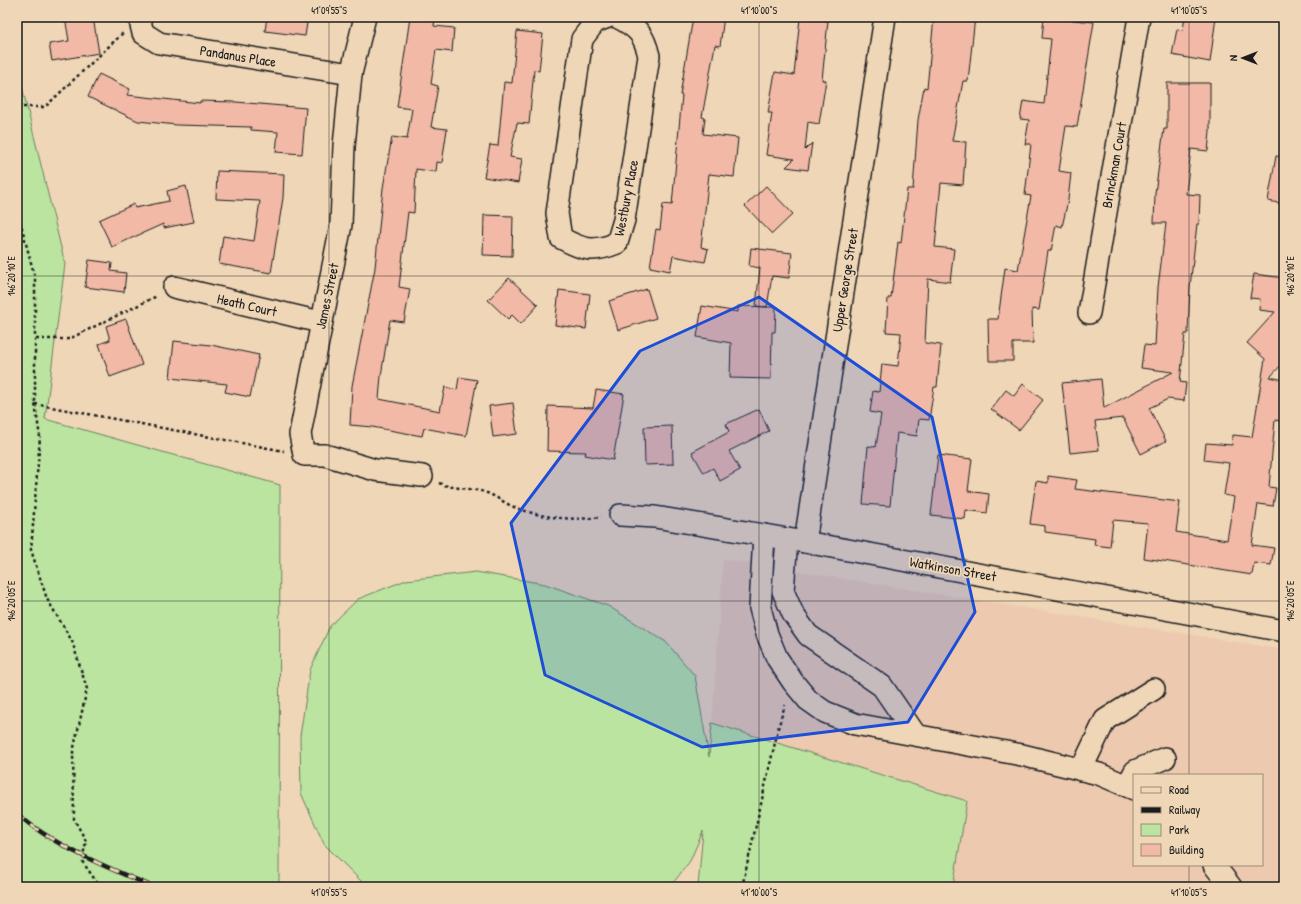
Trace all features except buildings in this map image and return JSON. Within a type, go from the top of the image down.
[{"type":"street","name":"Pandanus Place","points":[[139,17],[143,33],[159,43],[351,74]]},
{"type":"street","name":"James Street","points":[[304,454],[300,434],[320,322],[332,274],[340,225],[344,146],[351,74],[365,17]]},
{"type":"street","name":"Westbury Place","points":[[608,17],[595,22],[582,39],[557,213],[562,238],[579,248],[602,250],[616,243],[624,220],[649,56],[646,40],[633,25],[617,17]]},
{"type":"street","name":"Upper George Street","points":[[885,17],[796,541],[783,591],[793,614],[808,635],[882,686],[915,734]]},
{"type":"street","name":"Brinckman Court","points":[[1089,313],[1139,17]]},
{"type":"street","name":"Heath Court","points":[[174,287],[320,322]]},
{"type":"street","points":[[304,454],[325,456],[376,470],[422,476]]},
{"type":"street","name":"Watkinson Street","points":[[620,515],[655,517],[796,541],[1284,631]]},
{"type":"street","points":[[764,536],[760,608],[767,634],[776,658],[793,682],[808,700],[825,712],[855,724],[1022,755],[1099,774],[1130,787]]},
{"type":"street","points":[[1081,770],[1105,720],[1154,689]]},
{"type":"street","points":[[1135,774],[1136,771],[1165,758]]},
{"type":"street","points":[[1215,866],[1231,887]]},
{"type":"path","points":[[17,107],[45,107],[139,17]]},
{"type":"path","points":[[17,209],[35,278],[35,404],[40,437],[31,550],[48,599],[72,641],[87,689],[73,752],[74,819],[86,841],[82,861],[100,887]]},
{"type":"path","points":[[36,339],[68,340],[174,287]]},
{"type":"path","points":[[35,404],[304,454]]},
{"type":"path","points":[[422,476],[450,488],[486,492],[512,507],[541,517],[581,518],[620,515]]},
{"type":"path","points":[[742,887],[779,725],[793,682]]},
{"type":"highlighted area","points":[[759,297],[932,417],[975,612],[908,722],[702,747],[545,675],[511,523],[640,351]]},
{"type":"shaded area","points":[[723,559],[1284,650],[1284,887],[953,887],[967,801],[712,723]]},
{"type":"green space","points":[[17,66],[65,264],[45,419],[280,485],[279,887],[17,887]]},
{"type":"green space","points":[[476,572],[545,584],[608,606],[666,642],[695,676],[709,757],[712,723],[967,801],[953,887],[698,887],[703,831],[690,861],[670,887],[372,887],[361,881],[324,844],[301,793],[300,736],[310,670],[330,626],[358,599],[406,580]]},
{"type":"railway","points":[[17,814],[32,826],[65,847],[99,864],[153,887]]}]
